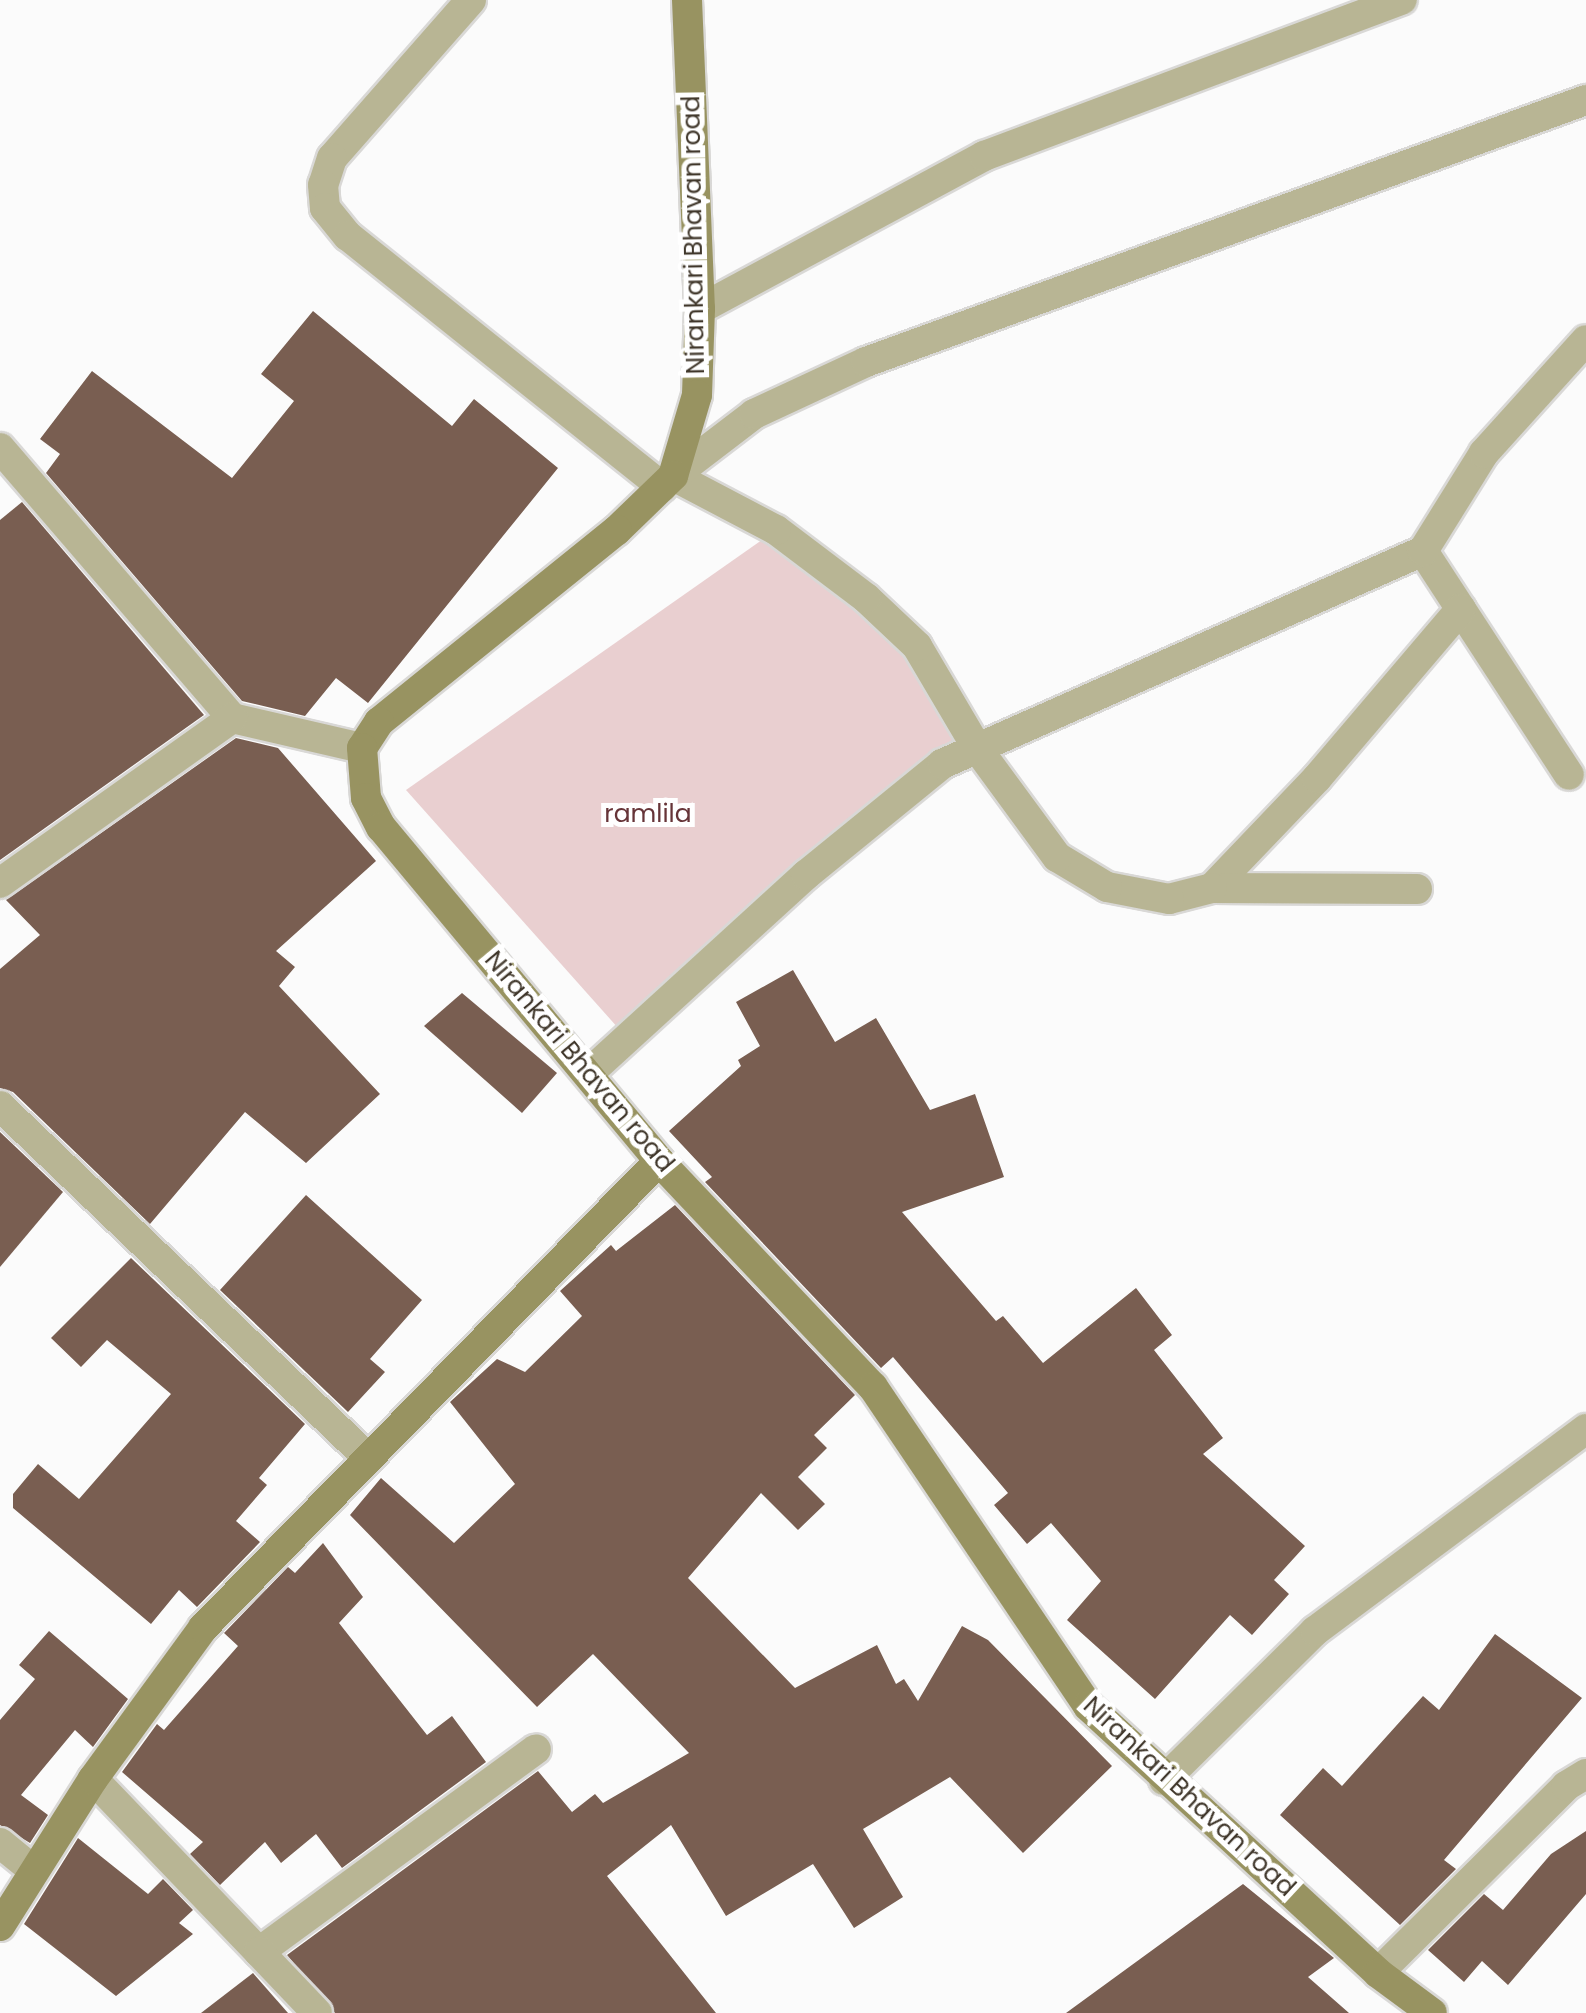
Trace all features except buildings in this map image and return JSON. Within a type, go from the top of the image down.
[{"type":"street","points":[[471,0],[332,158],[323,186],[325,208],[348,236],[667,482],[776,530],[866,598],[917,646],[977,748],[1057,857],[1107,887],[1169,899],[1212,888],[1417,889]]},
{"type":"street","name":"Nirankari Bhavan road","points":[[667,482],[697,395],[700,309],[687,0]]},
{"type":"street","points":[[700,309],[984,156],[1402,0]]},
{"type":"street","points":[[0,448],[232,718],[362,748],[378,722],[754,414],[866,362],[1586,100]]},
{"type":"street","points":[[588,1073],[806,875],[942,764],[1423,551],[1484,454],[1586,340]]},
{"type":"street","points":[[1423,551],[1568,775]]},
{"type":"street","points":[[1212,888],[1317,778],[1462,609]]},
{"type":"street","points":[[0,883],[232,718]]},
{"type":"street","name":"Nirankari Bhavan road","points":[[362,748],[360,777],[381,827],[660,1160],[872,1387],[1088,1706],[1378,1973],[1432,2013]]},
{"type":"street","points":[[0,1106],[366,1456]]},
{"type":"street","points":[[0,1926],[93,1779],[202,1628],[366,1456],[660,1160]]},
{"type":"street","points":[[1164,1780],[1314,1631],[1586,1429]]},
{"type":"street","points":[[258,1952],[536,1749]]},
{"type":"street","points":[[1378,1973],[1586,1774]]},
{"type":"street","points":[[93,1779],[317,2013]]},
{"type":"street","points":[[0,1843],[32,1870]]},
{"type":"green space","name":"ramlila","points":[[776,530],[917,646],[977,748],[627,1038],[406,790]]}]
